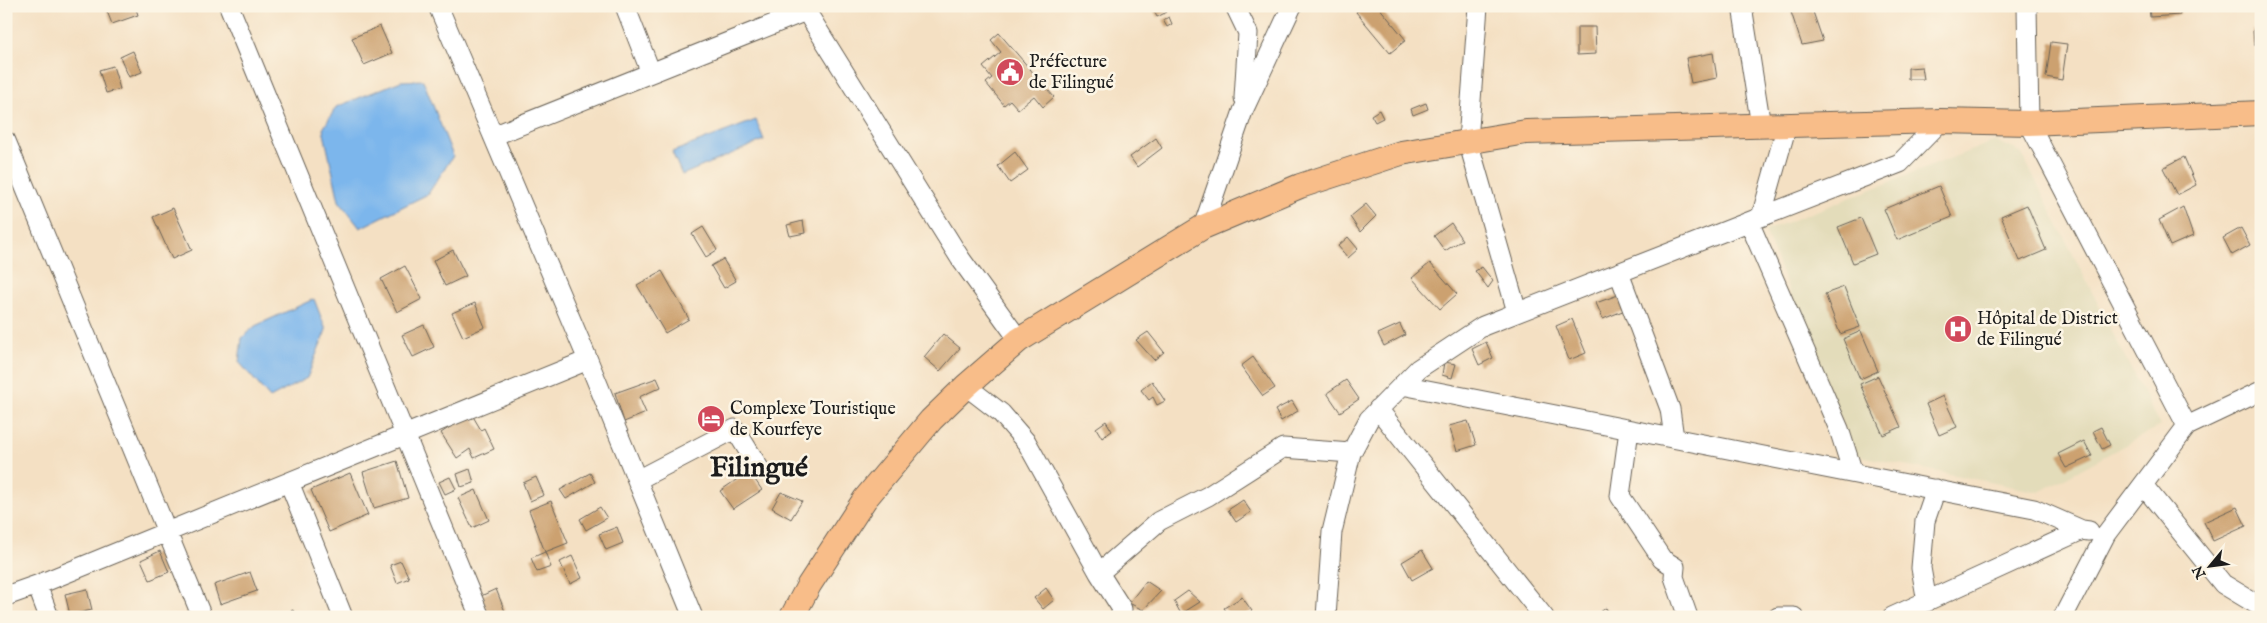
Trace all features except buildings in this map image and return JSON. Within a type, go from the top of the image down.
[{"type":"main road","points":[[792,617],[809,585],[865,499],[931,420],[966,386],[1019,340],[1202,227],[1300,186],[1401,152],[1526,132],[1618,128],[1941,121],[2029,123],[2261,113]]},
{"type":"street","points":[[229,6],[480,617]]},
{"type":"street","points":[[438,6],[588,360],[693,617]]},
{"type":"street","points":[[625,6],[651,73]]},
{"type":"street","points":[[1235,6],[1248,33],[1243,112]]},
{"type":"street","points":[[1202,227],[1243,112],[1292,6]]},
{"type":"street","points":[[1478,6],[1468,141],[1518,312]]},
{"type":"street","points":[[1742,6],[1761,126]]},
{"type":"street","points":[[2028,6],[2029,123],[2187,426]]},
{"type":"street","points":[[493,136],[804,9],[960,258],[1019,340]]},
{"type":"street","points":[[1326,617],[1332,532],[1351,453],[1369,419],[1418,369],[1484,326],[1900,163],[1941,121]]},
{"type":"street","points":[[1788,124],[1755,220],[1839,429],[1853,473]]},
{"type":"street","points":[[6,141],[202,617]]},
{"type":"street","points":[[1619,272],[1670,409],[1674,438]]},
{"type":"street","points":[[6,596],[588,360]]},
{"type":"street","points":[[1402,385],[2034,508],[2082,530],[2106,534]]},
{"type":"street","points":[[966,386],[1001,413],[1027,443],[1122,609],[1120,617]]},
{"type":"street","points":[[2063,617],[2106,534],[2187,426],[2261,391]]},
{"type":"street","points":[[1378,409],[1544,617]]},
{"type":"street","points":[[637,480],[735,429],[759,468]]},
{"type":"street","points":[[1629,430],[1620,496],[1662,559],[1675,567],[1674,577],[1688,617]]},
{"type":"street","points":[[1100,573],[1158,521],[1208,496],[1283,448],[1351,453]]},
{"type":"street","points":[[289,482],[343,617]]},
{"type":"street","points":[[2143,485],[2223,584],[2261,606]]},
{"type":"street","points":[[1927,602],[1921,568],[1925,521],[1936,489]]},
{"type":"street","points":[[1892,617],[2082,530]]},
{"type":"street","points":[[37,585],[49,617]]},
{"type":"street","points":[[1778,617],[1794,617]]},
{"type":"shaded area","name":"Hôpital de District de Filingué","points":[[1995,141],[2021,152],[2160,426],[2039,492],[1855,455],[1765,231]]},
{"type":"water","points":[[423,80],[453,156],[428,194],[360,228],[339,201],[323,129],[336,107],[401,81]]},
{"type":"water","points":[[756,120],[764,140],[682,175],[672,152]]},
{"type":"water","points":[[314,299],[326,330],[307,378],[270,398],[239,362],[242,338],[255,326]]},
{"type":"place","name":"Préfecture de Filingué","points":[[1010,72]]},
{"type":"place","name":"Hôpital de District de Filingué","points":[[1958,329]]},
{"type":"place","name":"Complexe Touristique de Kourfeye","points":[[711,419]]},
{"type":"district","name":"Filingué","points":[[759,468]]}]
